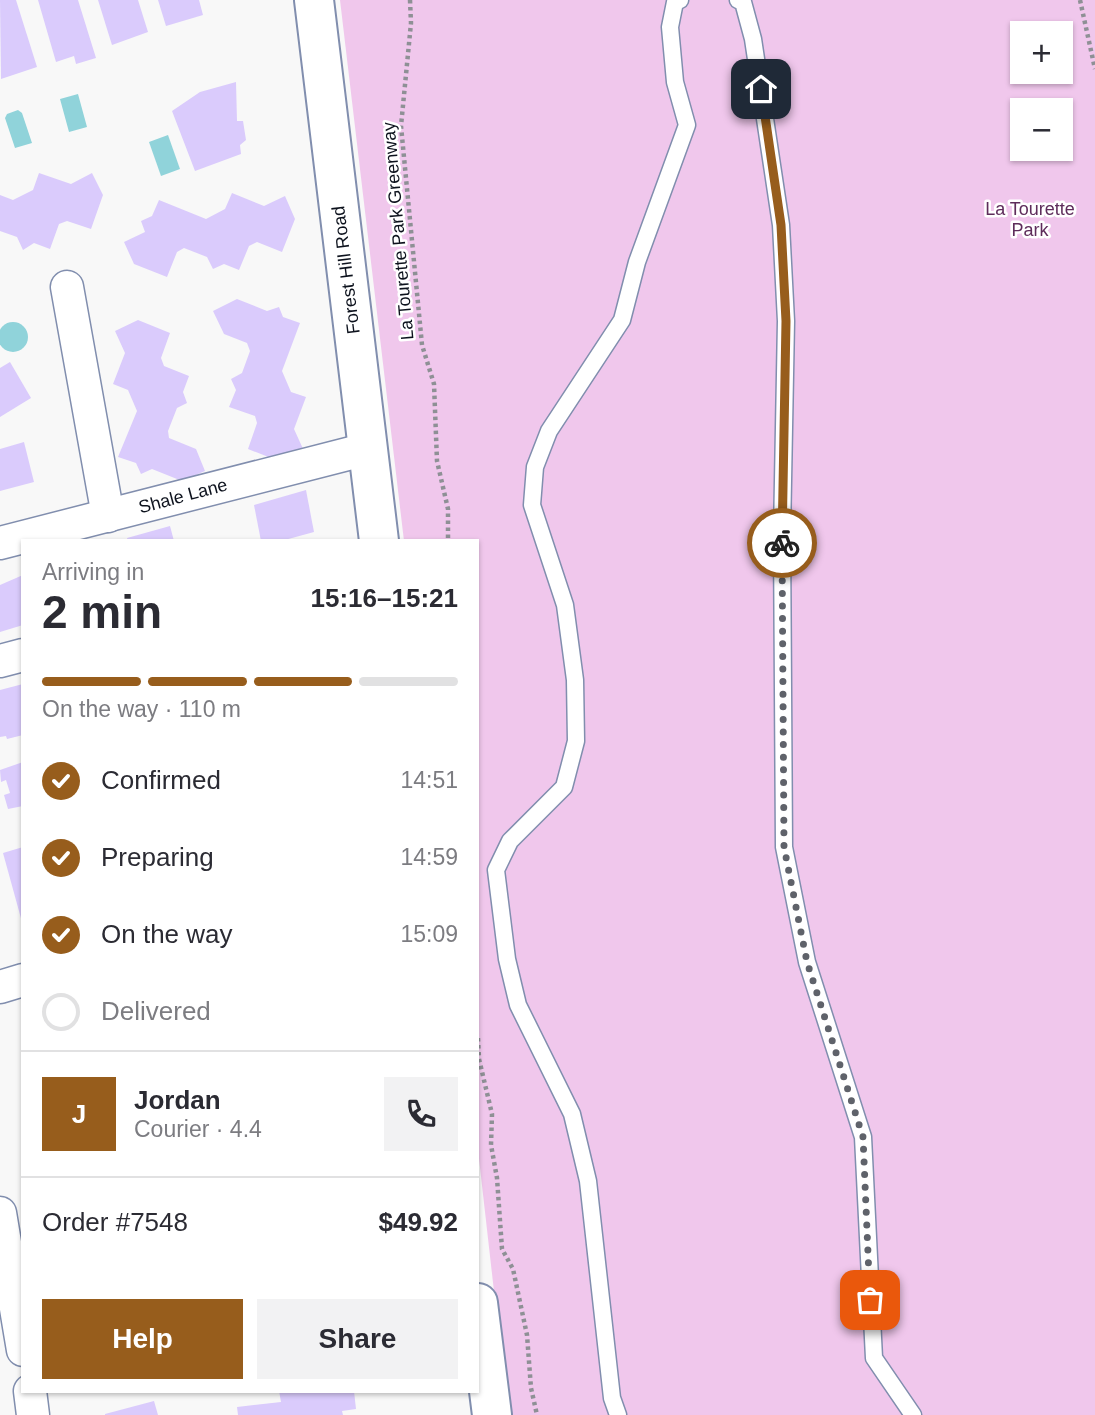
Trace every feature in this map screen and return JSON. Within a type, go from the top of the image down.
[{"type":"street","name":"Forest Hill Road","points":[[314,0],[379,539]]},
{"type":"street","points":[[67,287],[108,516]]},
{"type":"street","name":"Shale Lane","points":[[0,543],[367,449]]},
{"type":"street","points":[[0,661],[21,656]]},
{"type":"street","points":[[0,987],[21,982]]},
{"type":"street","points":[[0,1213],[21,1338]]},
{"type":"street","points":[[479,1311],[492,1415]]},
{"type":"street","points":[[30,1393],[33,1415]]},
{"type":"lane","points":[[618,1415],[610,1385],[588,1181],[572,1114],[518,1005],[507,959],[496,870],[510,841],[564,787],[576,741],[575,680],[565,605],[532,505],[535,467],[549,431],[621,320],[637,262],[687,125],[675,82],[670,27],[675,2],[680,0]]},
{"type":"lane","points":[[738,0],[743,2],[753,40],[781,225],[786,321],[782,534],[784,847],[807,962],[863,1137],[874,1357],[913,1415]]},
{"type":"path","name":"La Tourette Park Greenway","points":[[410,0],[411,23],[401,126],[422,345],[434,384],[437,461],[448,509],[448,539]]},
{"type":"path","points":[[1080,0],[1095,69]]},
{"type":"path","points":[[479,1059],[492,1114],[491,1145],[497,1178],[502,1249],[513,1269],[527,1335],[531,1388],[537,1415]]},
{"type":"green space","name":"La Tourette Park","points":[[340,0],[1095,0],[1095,1415],[508,1415],[479,1159],[479,539],[404,539]]},
{"type":"water","points":[[78,94],[87,127],[69,132],[60,99]]},
{"type":"water","points":[[18,110],[22,113],[32,143],[15,148],[5,118],[7,114]]},
{"type":"water","points":[[168,135],[180,169],[161,176],[149,142]]},
{"type":"water","points":[[7,323],[19,323],[27,331],[27,343],[19,351],[7,351],[-1,343],[-1,331]]},
{"type":"building","points":[[0,0],[16,0],[37,67],[1,79]]},
{"type":"building","points":[[38,0],[78,0],[96,58],[76,64],[74,56],[56,62]]},
{"type":"building","points":[[98,0],[138,0],[148,32],[112,45]]},
{"type":"building","points":[[158,0],[199,0],[203,15],[166,26]]},
{"type":"building","points":[[236,82],[237,121],[243,121],[246,140],[240,145],[241,154],[195,171],[172,111],[200,92]]},
{"type":"building","points":[[39,173],[71,184],[92,173],[103,195],[91,229],[67,221],[59,224],[50,249],[34,243],[23,250],[17,237],[0,231],[0,195],[13,200],[33,190]]},
{"type":"building","points":[[232,193],[264,206],[285,196],[295,219],[282,252],[257,242],[249,246],[239,270],[224,264],[213,269],[207,257],[184,248],[177,252],[167,277],[134,264],[124,242],[145,232],[141,221],[152,216],[159,200],[206,219],[225,209]]},
{"type":"building","points":[[237,299],[267,311],[279,307],[283,317],[300,323],[282,371],[291,392],[306,397],[294,429],[304,451],[281,462],[248,449],[257,423],[255,416],[229,407],[236,390],[231,379],[242,373],[250,351],[247,343],[224,334],[213,311]]},
{"type":"building","points":[[138,320],[170,333],[161,358],[164,366],[189,376],[183,392],[187,403],[177,408],[168,431],[169,438],[196,449],[205,471],[182,481],[152,469],[141,474],[136,463],[118,457],[137,411],[128,390],[113,384],[125,353],[115,331]]},
{"type":"building","points":[[10,362],[31,398],[0,417],[0,368]]},
{"type":"building","points":[[24,442],[34,482],[0,491],[0,449]]},
{"type":"building","points":[[306,490],[314,532],[288,539],[261,539],[254,505]]},
{"type":"building","points":[[170,526],[173,539],[127,539]]},
{"type":"building","points":[[21,576],[21,626],[0,632],[0,585]]},
{"type":"building","points":[[21,685],[21,736],[7,739],[6,736],[0,737],[0,690]]},
{"type":"building","points":[[21,763],[21,806],[8,809],[4,795],[10,793],[6,780],[1,782],[0,770]]},
{"type":"building","points":[[21,848],[21,918],[3,853]]},
{"type":"building","points":[[279,1393],[354,1393],[356,1409],[342,1411],[343,1415],[238,1415],[237,1407],[281,1402]]},
{"type":"building","points":[[154,1401],[158,1415],[105,1415],[105,1414]]},
{"type":"way so far","points":[[782,543],[784,847],[807,962],[863,1137],[870,1300]]},
{"type":"route","points":[[761,89],[781,225],[786,321],[782,543]]}]
